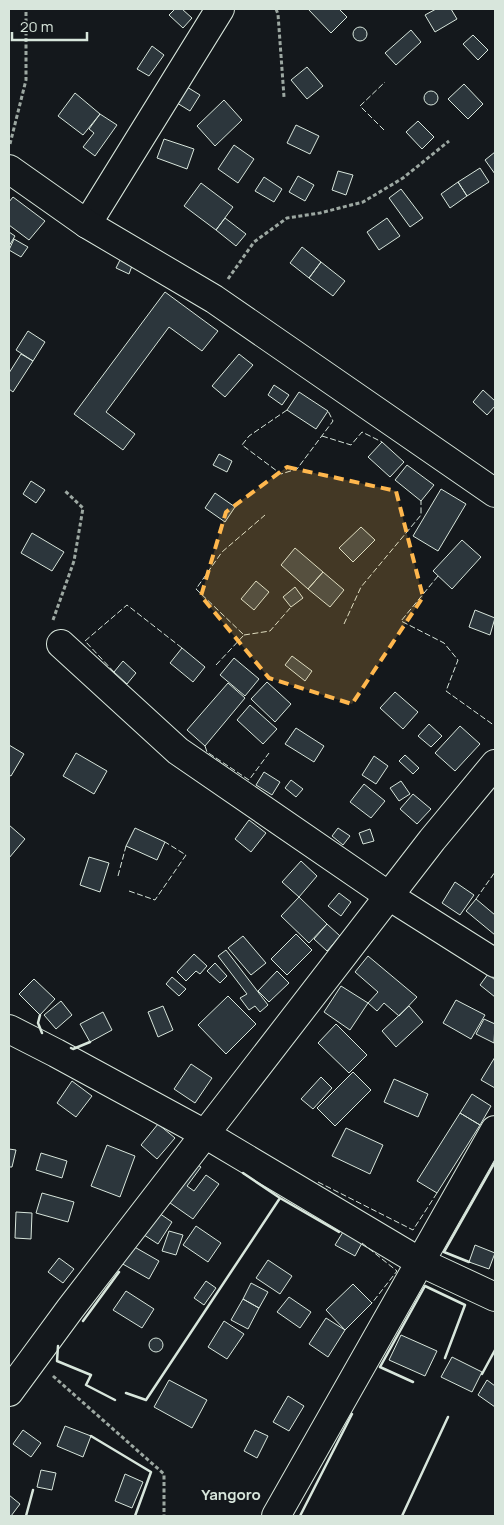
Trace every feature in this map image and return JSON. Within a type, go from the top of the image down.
[{"type":"street","points":[[87,224],[220,9]]},
{"type":"street","points":[[9,169],[87,224],[214,299],[495,493]]},
{"type":"street","points":[[61,644],[178,751],[389,896],[495,963]]},
{"type":"street","points":[[9,1392],[432,840],[495,764]]},
{"type":"street","points":[[9,1029],[205,1134],[420,1262],[495,1297]]},
{"type":"street","points":[[276,1516],[495,1130]]},
{"type":"path","points":[[9,147],[26,80],[26,9]]},
{"type":"path","points":[[276,9],[278,14],[284,97]]},
{"type":"path","points":[[214,299],[254,242],[287,218],[320,213],[363,202],[403,178],[449,141]]},
{"type":"path","points":[[61,644],[50,626],[74,561],[83,508],[64,490]]},
{"type":"path","points":[[44,1344],[53,1376],[164,1474],[164,1516]]},
{"type":"highlighted area","points":[[287,467],[396,491],[423,597],[352,704],[269,678],[201,596],[226,512]]},
{"type":"building","points":[[175,9],[182,9],[192,18],[183,28],[169,15]]},
{"type":"building","points":[[308,9],[339,9],[347,17],[331,33]]},
{"type":"building","points":[[436,9],[451,9],[457,19],[435,32],[425,15]]},
{"type":"building","points":[[360,27],[365,29],[367,34],[365,39],[360,41],[355,39],[353,34],[355,29]]},
{"type":"building","points":[[411,30],[421,42],[396,65],[385,53]]},
{"type":"building","points":[[473,35],[488,50],[478,60],[463,44]]},
{"type":"building","points":[[152,46],[164,55],[149,76],[137,69]]},
{"type":"building","points":[[307,67],[323,86],[307,99],[291,80]]},
{"type":"building","points":[[464,84],[483,104],[468,119],[448,99]]},
{"type":"building","points":[[187,87],[200,95],[190,111],[177,103]]},
{"type":"building","points":[[431,91],[436,93],[438,98],[436,103],[431,105],[426,103],[424,98],[426,93]]},
{"type":"building","points":[[75,93],[100,114],[83,135],[58,116]]},
{"type":"building","points":[[224,100],[242,120],[215,146],[197,126]]},
{"type":"building","points":[[100,114],[117,125],[95,156],[83,147],[94,133],[89,129]]},
{"type":"building","points":[[418,121],[434,137],[422,149],[406,132]]},
{"type":"building","points":[[296,125],[319,136],[310,154],[287,143]]},
{"type":"building","points":[[164,139],[194,149],[187,169],[157,158]]},
{"type":"building","points":[[234,145],[254,159],[238,183],[218,169]]},
{"type":"building","points":[[495,152],[495,174],[485,160]]},
{"type":"building","points":[[480,168],[489,182],[467,196],[458,182]]},
{"type":"building","points":[[338,171],[353,175],[346,195],[332,190]]},
{"type":"building","points":[[298,176],[314,185],[305,201],[289,192]]},
{"type":"building","points":[[264,177],[282,189],[274,202],[255,191]]},
{"type":"building","points":[[458,182],[467,196],[450,208],[441,194]]},
{"type":"building","points":[[201,183],[233,207],[216,230],[184,206]]},
{"type":"building","points":[[401,189],[423,218],[410,227],[389,198]]},
{"type":"building","points":[[13,197],[45,221],[29,240],[9,225],[9,202]]},
{"type":"building","points":[[225,218],[246,234],[236,246],[216,230]]},
{"type":"building","points":[[387,218],[400,236],[379,250],[367,232]]},
{"type":"building","points":[[9,232],[15,236],[9,246]]},
{"type":"building","points":[[14,239],[28,247],[21,257],[9,250]]},
{"type":"building","points":[[302,247],[321,262],[309,278],[290,263]]},
{"type":"building","points":[[121,258],[133,263],[129,274],[116,268]]},
{"type":"building","points":[[321,262],[345,281],[333,296],[309,278]]},
{"type":"building","points":[[165,292],[218,331],[202,351],[169,327],[106,412],[135,434],[123,450],[74,414]]},
{"type":"building","points":[[28,331],[45,342],[33,361],[16,350]]},
{"type":"building","points":[[21,354],[33,361],[13,392],[9,389],[9,373]]},
{"type":"building","points":[[239,354],[253,365],[225,397],[212,386]]},
{"type":"building","points":[[274,385],[289,395],[282,405],[268,395]]},
{"type":"building","points":[[483,390],[495,401],[495,406],[487,415],[473,402]]},
{"type":"building","points":[[299,392],[328,411],[316,429],[287,410]]},
{"type":"building","points":[[382,442],[404,462],[390,477],[368,457]]},
{"type":"building","points":[[219,454],[232,461],[227,472],[213,465]]},
{"type":"building","points":[[407,465],[434,485],[421,501],[395,480]]},
{"type":"building","points":[[31,481],[45,490],[36,503],[23,494]]},
{"type":"building","points":[[441,489],[466,504],[438,551],[413,536]]},
{"type":"building","points":[[215,493],[235,507],[225,522],[205,508]]},
{"type":"building","points":[[361,527],[375,540],[353,562],[339,548]]},
{"type":"building","points":[[32,533],[64,552],[52,571],[21,553]]},
{"type":"building","points":[[462,540],[481,557],[452,589],[433,571]]},
{"type":"building","points":[[295,548],[323,572],[308,589],[281,565]]},
{"type":"building","points":[[323,572],[344,590],[330,607],[308,589]]},
{"type":"building","points":[[256,581],[269,592],[254,610],[241,599]]},
{"type":"building","points":[[295,587],[303,598],[291,607],[283,597]]},
{"type":"building","points":[[475,610],[495,618],[490,635],[469,627]]},
{"type":"building","points":[[182,648],[205,667],[193,682],[170,663]]},
{"type":"building","points":[[292,656],[312,671],[305,681],[285,665]]},
{"type":"building","points":[[234,658],[259,679],[245,696],[220,675]]},
{"type":"building","points":[[123,661],[136,673],[127,684],[114,672]]},
{"type":"building","points":[[267,682],[291,704],[275,722],[251,699]]},
{"type":"building","points":[[228,683],[245,698],[205,746],[187,730]]},
{"type":"building","points":[[395,692],[418,712],[403,729],[380,708]]},
{"type":"building","points":[[250,705],[277,729],[263,744],[237,720]]},
{"type":"building","points":[[429,724],[442,736],[431,747],[418,736]]},
{"type":"building","points":[[460,726],[480,744],[455,771],[435,753]]},
{"type":"building","points":[[296,728],[324,746],[314,762],[285,744]]},
{"type":"building","points":[[9,745],[24,754],[11,776],[9,775]]},
{"type":"building","points":[[76,753],[107,771],[94,794],[63,776]]},
{"type":"building","points":[[405,755],[419,768],[413,774],[399,761]]},
{"type":"building","points":[[374,756],[388,766],[376,784],[362,775]]},
{"type":"building","points":[[264,772],[280,782],[272,795],[256,785]]},
{"type":"building","points":[[291,780],[303,789],[296,797],[285,788]]},
{"type":"building","points":[[401,781],[410,794],[399,801],[390,788]]},
{"type":"building","points":[[364,784],[385,801],[371,818],[350,802]]},
{"type":"building","points":[[413,794],[431,809],[417,824],[400,809]]},
{"type":"building","points":[[249,820],[266,833],[251,852],[235,839]]},
{"type":"building","points":[[9,825],[25,839],[9,858]]},
{"type":"building","points":[[135,828],[165,842],[157,860],[126,846]]},
{"type":"building","points":[[338,828],[350,836],[343,845],[332,836]]},
{"type":"building","points":[[370,829],[374,841],[363,844],[359,833]]},
{"type":"building","points":[[89,857],[109,863],[100,892],[80,885]]},
{"type":"building","points":[[301,861],[317,876],[299,897],[282,882]]},
{"type":"building","points":[[455,882],[474,895],[460,915],[442,903]]},
{"type":"building","points":[[339,893],[351,902],[341,916],[328,906]]},
{"type":"building","points":[[299,897],[327,924],[309,943],[281,916]]},
{"type":"building","points":[[476,899],[495,915],[495,935],[466,911]]},
{"type":"building","points":[[327,924],[340,936],[327,951],[314,939]]},
{"type":"building","points":[[296,934],[312,950],[287,975],[271,959]]},
{"type":"building","points":[[243,936],[266,963],[251,975],[228,948]]},
{"type":"building","points":[[226,950],[268,1005],[260,1012],[255,1006],[249,1010],[240,998],[247,994],[218,956]]},
{"type":"building","points":[[194,954],[207,966],[200,974],[196,971],[186,981],[177,972]]},
{"type":"building","points":[[368,956],[417,997],[399,1016],[384,1003],[377,1011],[368,1003],[378,992],[355,972]]},
{"type":"building","points":[[215,963],[227,976],[220,983],[207,971]]},
{"type":"building","points":[[277,971],[289,983],[269,1002],[258,991]]},
{"type":"building","points":[[488,974],[495,980],[495,997],[480,985]]},
{"type":"building","points":[[172,977],[186,989],[179,996],[166,984]]},
{"type":"building","points":[[34,979],[55,999],[40,1015],[19,994]]},
{"type":"building","points":[[341,986],[368,1003],[350,1030],[324,1012]]},
{"type":"building","points":[[228,996],[256,1024],[226,1054],[198,1025]]},
{"type":"building","points":[[456,1000],[485,1015],[471,1039],[443,1023]]},
{"type":"building","points":[[61,1001],[72,1015],[56,1029],[44,1015]]},
{"type":"building","points":[[163,1006],[173,1030],[158,1037],[148,1012]]},
{"type":"building","points":[[409,1006],[423,1022],[396,1047],[382,1031]]},
{"type":"building","points":[[103,1012],[112,1030],[90,1042],[80,1024]]},
{"type":"building","points":[[484,1019],[495,1024],[494,1043],[476,1034]]},
{"type":"building","points":[[336,1024],[367,1055],[349,1073],[318,1043]]},
{"type":"building","points":[[495,1057],[495,1088],[481,1080]]},
{"type":"building","points":[[191,1064],[212,1078],[195,1103],[174,1089]]},
{"type":"building","points":[[353,1072],[371,1090],[335,1126],[317,1108]]},
{"type":"building","points":[[321,1077],[332,1088],[313,1109],[301,1099]]},
{"type":"building","points":[[394,1079],[428,1094],[418,1117],[384,1102]]},
{"type":"building","points":[[72,1081],[92,1096],[76,1117],[57,1103]]},
{"type":"building","points":[[472,1094],[491,1106],[480,1125],[460,1113]]},
{"type":"building","points":[[460,1113],[480,1125],[437,1193],[417,1181]]},
{"type":"building","points":[[158,1124],[175,1138],[157,1159],[141,1145]]},
{"type":"building","points":[[346,1128],[383,1145],[370,1174],[332,1156]]},
{"type":"building","points":[[107,1145],[135,1156],[120,1197],[91,1186]]},
{"type":"building","points":[[9,1149],[16,1150],[12,1167],[9,1167]]},
{"type":"building","points":[[41,1153],[67,1161],[62,1178],[36,1170]]},
{"type":"building","points":[[190,1160],[201,1167],[187,1186],[194,1191],[206,1175],[219,1184],[193,1219],[163,1198]]},
{"type":"building","points":[[42,1193],[74,1202],[68,1222],[36,1213]]},
{"type":"building","points":[[156,1211],[172,1222],[158,1244],[141,1233]]},
{"type":"building","points":[[16,1212],[32,1213],[31,1239],[15,1238]]},
{"type":"building","points":[[196,1226],[221,1243],[208,1262],[183,1245]]},
{"type":"building","points":[[169,1231],[183,1235],[176,1255],[162,1251]]},
{"type":"building","points":[[343,1232],[362,1243],[355,1256],[335,1245]]},
{"type":"building","points":[[131,1245],[159,1261],[149,1279],[121,1263]]},
{"type":"building","points":[[475,1245],[495,1253],[489,1269],[469,1262]]},
{"type":"building","points":[[59,1258],[74,1269],[63,1283],[48,1272]]},
{"type":"building","points":[[268,1260],[292,1276],[280,1294],[256,1278]]},
{"type":"building","points":[[206,1281],[216,1288],[204,1305],[194,1298]]},
{"type":"building","points":[[251,1283],[268,1292],[259,1308],[243,1299]]},
{"type":"building","points":[[353,1284],[372,1303],[345,1330],[326,1310]]},
{"type":"building","points":[[126,1291],[154,1309],[142,1328],[113,1310]]},
{"type":"building","points":[[289,1297],[311,1312],[300,1328],[277,1312]]},
{"type":"building","points":[[243,1299],[259,1308],[248,1329],[231,1320]]},
{"type":"building","points":[[326,1318],[345,1330],[328,1357],[309,1344]]},
{"type":"building","points":[[224,1321],[244,1334],[227,1359],[208,1347]]},
{"type":"building","points":[[401,1335],[437,1351],[425,1376],[389,1360]]},
{"type":"building","points":[[156,1338],[161,1340],[163,1345],[161,1350],[156,1352],[151,1350],[149,1345],[151,1340]]},
{"type":"building","points":[[452,1357],[482,1372],[472,1392],[441,1377]]},
{"type":"building","points":[[169,1380],[207,1400],[192,1428],[154,1407]]},
{"type":"building","points":[[487,1380],[495,1386],[495,1407],[478,1395]]},
{"type":"building","points":[[288,1396],[304,1406],[289,1431],[273,1422]]},
{"type":"building","points":[[65,1426],[91,1436],[83,1457],[57,1446]]},
{"type":"building","points":[[23,1430],[41,1443],[31,1457],[13,1444]]},
{"type":"building","points":[[255,1430],[268,1436],[257,1458],[244,1451]]},
{"type":"building","points":[[41,1470],[56,1473],[52,1490],[37,1487]]},
{"type":"building","points":[[125,1474],[143,1482],[132,1508],[115,1501]]},
{"type":"building","points":[[9,1495],[20,1504],[11,1516],[9,1516]]},
{"type":"fence","points":[[384,130],[360,106],[385,82]]},
{"type":"fence","points":[[287,410],[249,436],[242,445],[281,474],[297,469],[333,421],[328,411]]},
{"type":"fence","points":[[322,436],[351,445],[362,432],[382,442]]},
{"type":"fence","points":[[344,624],[361,587],[421,515],[421,501]]},
{"type":"fence","points":[[216,665],[244,635],[196,589],[222,552],[265,515]]},
{"type":"fence","points":[[438,576],[401,621],[444,643],[458,660],[446,691],[495,726]]},
{"type":"fence","points":[[114,672],[85,641],[127,605],[182,648]]},
{"type":"fence","points":[[244,635],[270,631],[291,607]]},
{"type":"fence","points":[[205,746],[207,752],[249,780],[269,753]]},
{"type":"fence","points":[[129,891],[155,900],[186,855],[165,842]]},
{"type":"fence","points":[[118,876],[126,846]]},
{"type":"fence","points":[[476,899],[495,872]]},
{"type":"fence","points":[[318,1182],[413,1230],[437,1193]]},
{"type":"fence","points":[[362,1243],[397,1271],[372,1303]]},
{"type":"wall","points":[[40,1015],[38,1023],[42,1033]]},
{"type":"wall","points":[[71,1048],[73,1049],[90,1042]]},
{"type":"wall","points":[[469,1262],[444,1252],[495,1162]]},
{"type":"wall","points":[[243,1173],[280,1198],[339,1232]]},
{"type":"wall","points":[[126,1393],[146,1400],[280,1198]]},
{"type":"wall","points":[[83,1321],[119,1272]]},
{"type":"wall","points":[[413,1382],[380,1367],[425,1286],[465,1305],[445,1358]]},
{"type":"wall","points":[[58,1346],[57,1361],[91,1375],[86,1385],[115,1400]]},
{"type":"wall","points":[[482,1374],[495,1350]]},
{"type":"wall","points":[[300,1516],[352,1414]]},
{"type":"wall","points":[[402,1516],[448,1417]]},
{"type":"wall","points":[[91,1436],[151,1472],[135,1516]]},
{"type":"wall","points":[[26,1516],[33,1490]]},
{"type":"district","name":"Yangoro","points":[[231,1495]]}]
